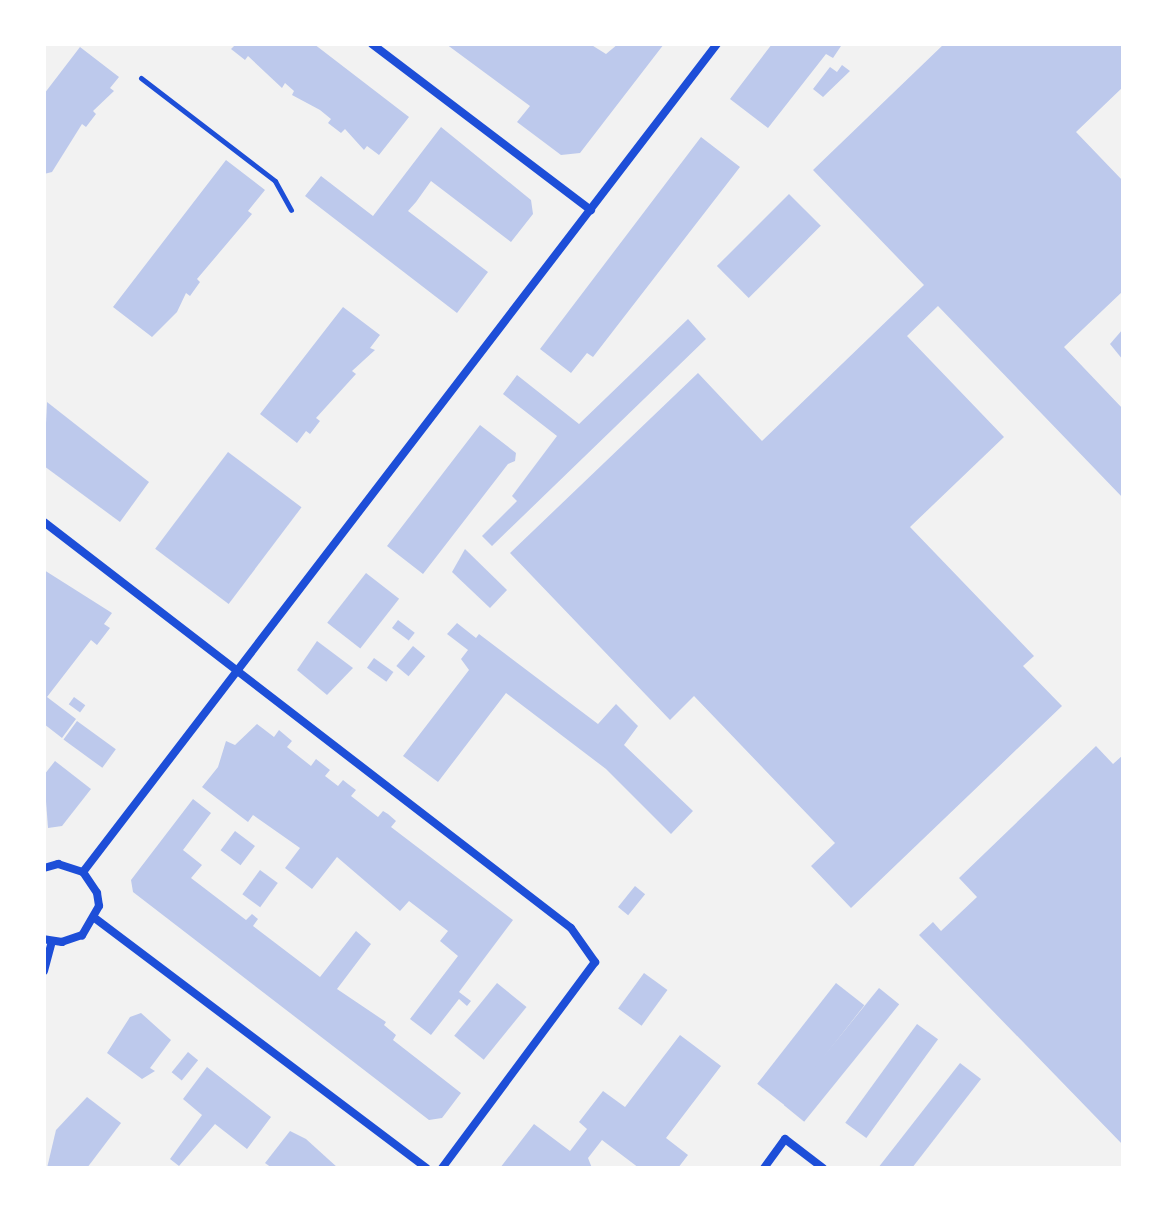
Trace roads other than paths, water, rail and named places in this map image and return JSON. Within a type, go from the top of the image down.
[{"type":"street","points":[[372,44],[591,210]]},
{"type":"street","points":[[83,872],[717,44]]},
{"type":"street","points":[[44,522],[237,667],[571,928],[595,962],[442,1168]]},
{"type":"street","points":[[44,868],[58,864],[83,872],[97,893],[96,919],[73,940],[48,940],[44,971]]},
{"type":"street","points":[[96,919],[427,1168]]},
{"type":"street","points":[[764,1168],[785,1139],[823,1168]]}]
